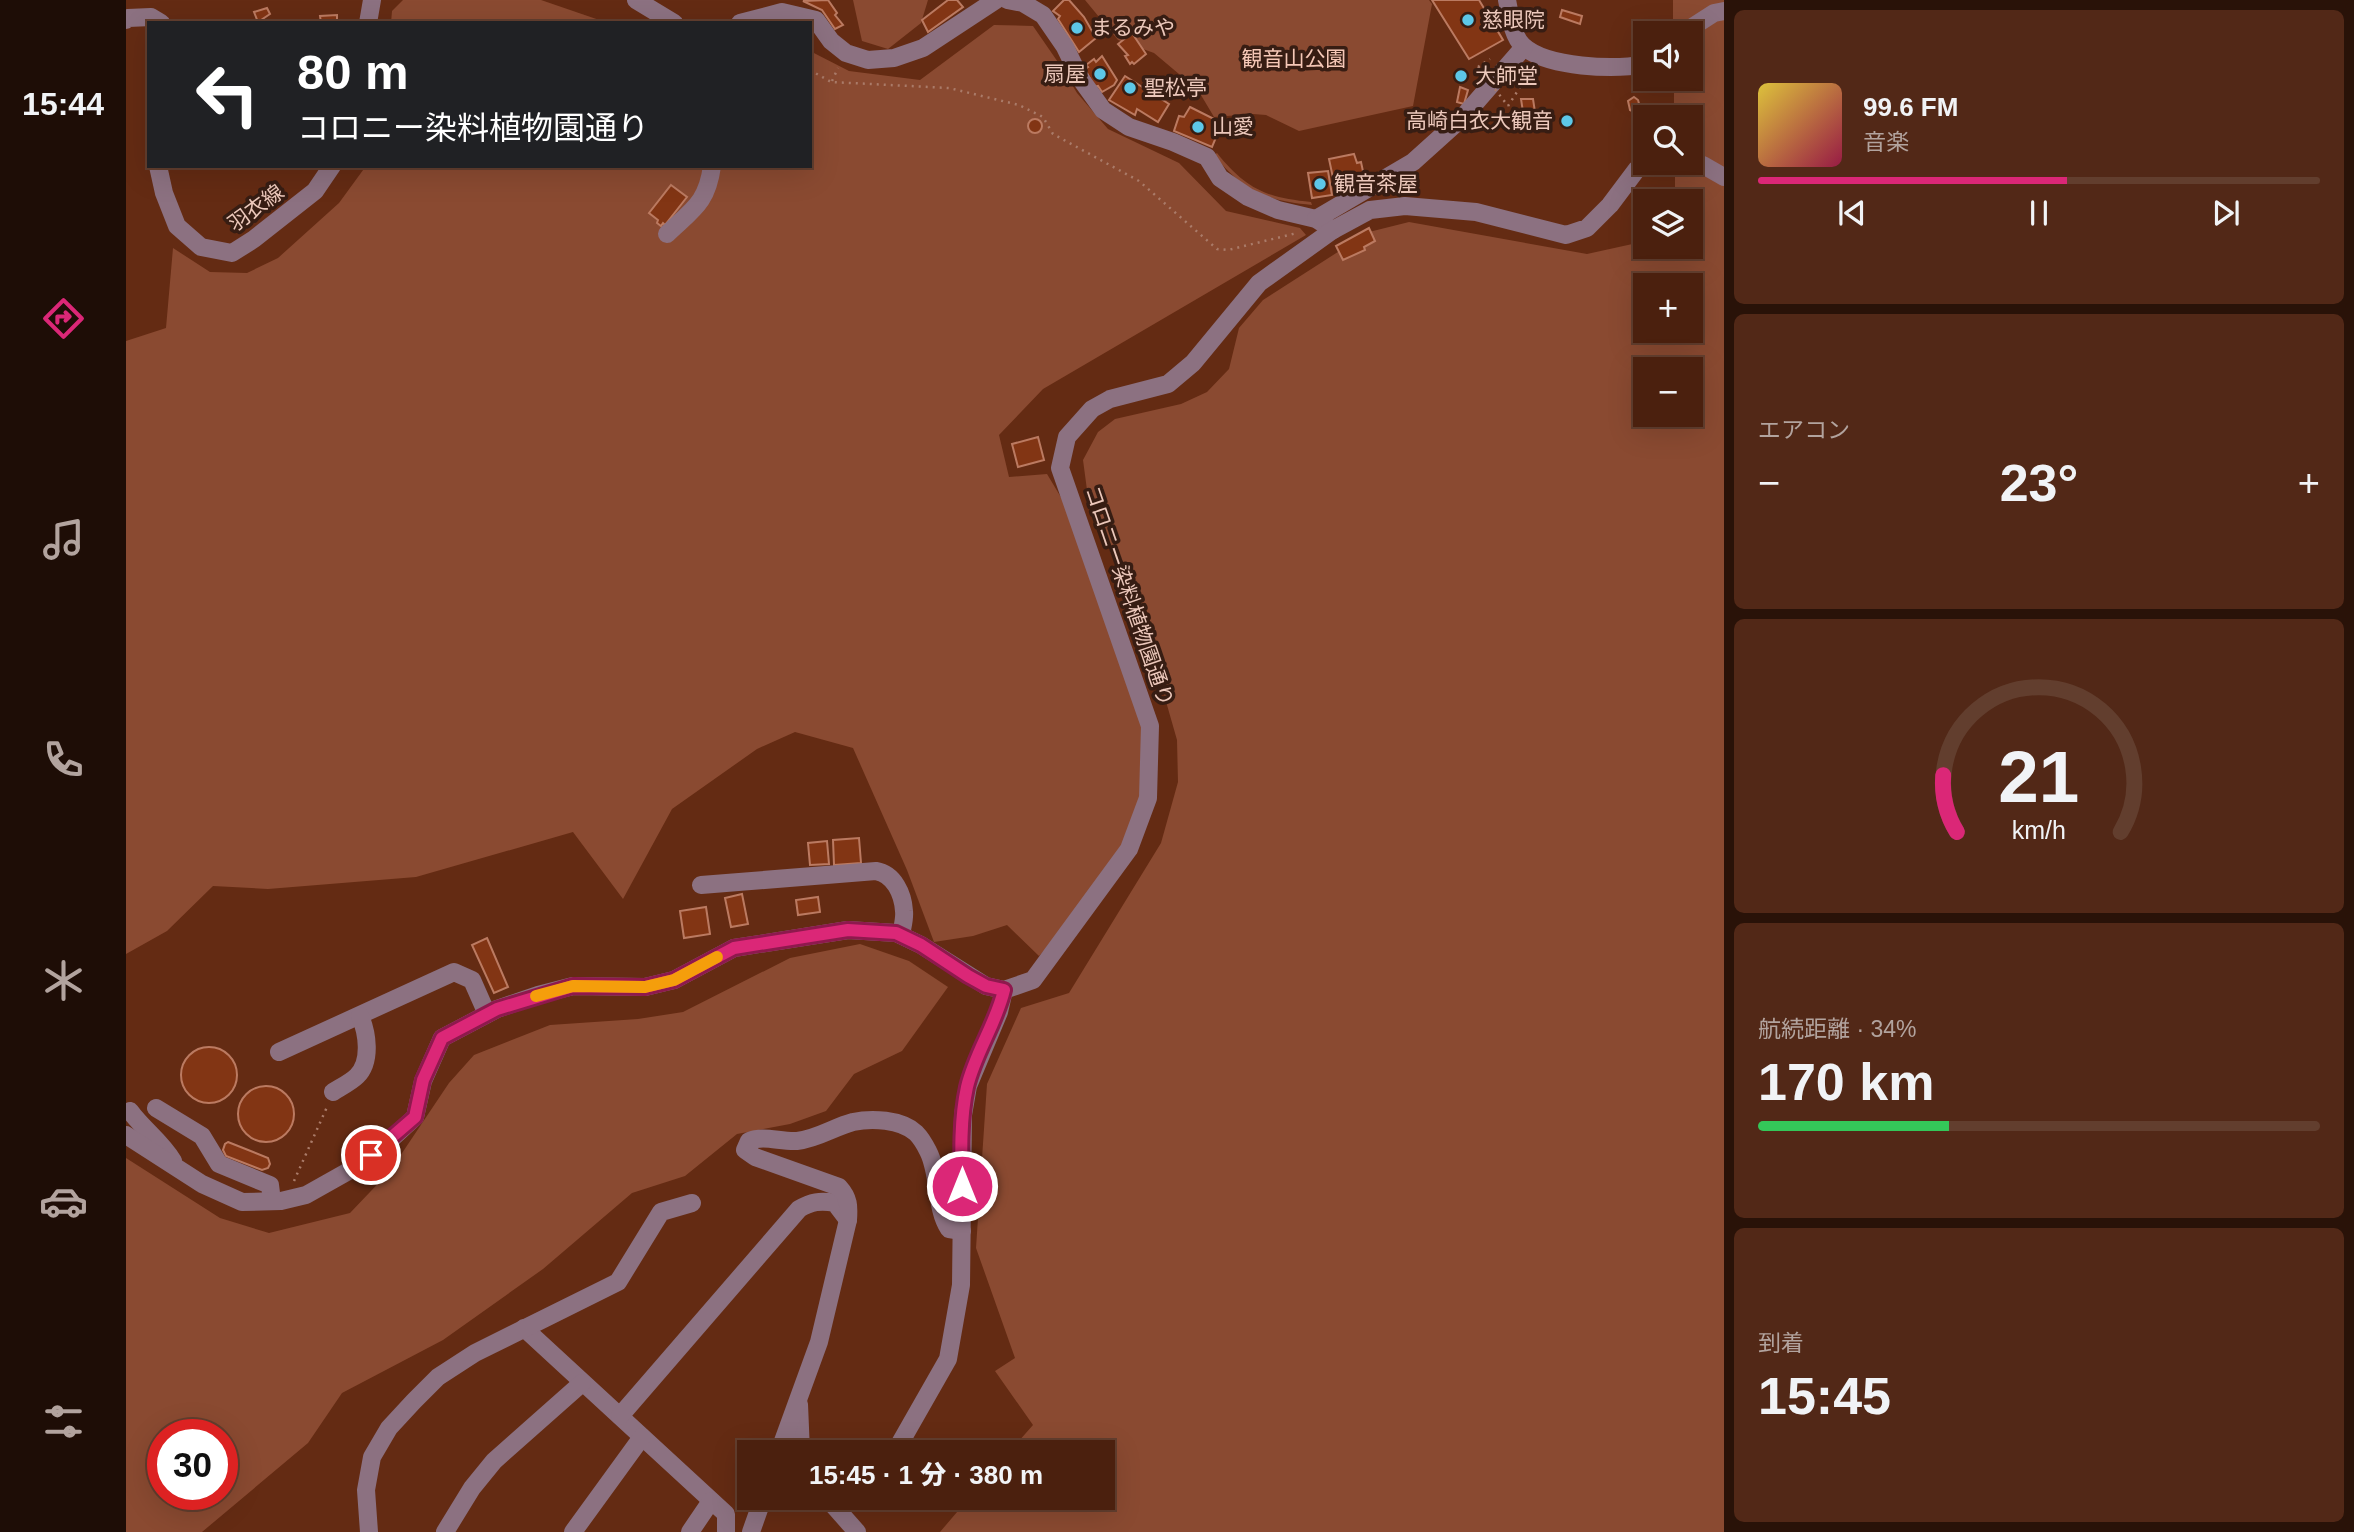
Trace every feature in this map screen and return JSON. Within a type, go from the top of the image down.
[{"type":"street","points":[[368,21],[372,0]]},
{"type":"street","points":[[636,0],[671,21]]},
{"type":"street","points":[[748,21],[782,12],[816,20],[831,41],[846,53],[868,60],[894,58],[923,48],[996,0]]},
{"type":"street","points":[[1007,0],[1023,3],[1043,15],[1065,47],[1080,78],[1103,110],[1129,127],[1208,157],[1220,178],[1248,197],[1310,225],[1333,230]]},
{"type":"street","points":[[1507,0],[1517,38],[1524,47],[1559,62],[1581,66],[1633,67]]},
{"type":"street","points":[[1702,21],[1714,13],[1724,11]]},
{"type":"street","points":[[127,18],[151,17],[158,21]]},
{"type":"street","points":[[1310,225],[1413,162],[1463,117],[1524,47]]},
{"type":"street","points":[[1703,164],[1724,177]]},
{"type":"street","name":"羽衣線","points":[[159,168],[164,192],[177,226],[201,247],[232,253],[273,226],[315,191],[331,168]]},
{"type":"street","points":[[667,234],[703,199],[710,183],[712,168]]},
{"type":"street","name":"コロニー染料植物園通り","points":[[1004,990],[1033,981],[1129,849],[1148,798],[1150,726],[1060,468],[1067,437],[1092,409],[1110,399],[1168,384],[1192,363],[1259,283],[1333,230],[1370,210],[1405,206],[1476,212],[1566,235],[1587,228],[1611,205],[1633,175]]},
{"type":"street","points":[[701,885],[876,871],[886,873],[895,881],[904,911],[901,935]]},
{"type":"street","points":[[126,1135],[202,1184],[242,1202],[279,1201],[306,1195],[354,1168],[415,1117],[423,1080],[442,1038],[488,1014],[573,986],[645,987],[674,980],[734,948],[848,930],[896,933],[921,945],[986,986],[1004,990],[999,1012],[968,1086],[963,1115],[961,1285],[948,1359],[902,1440]]},
{"type":"street","points":[[279,1052],[454,972],[472,980],[488,1014]]},
{"type":"street","points":[[333,1092],[360,1074],[368,1048],[366,1031],[360,1016]]},
{"type":"street","points":[[156,1108],[202,1136],[219,1164],[270,1185],[279,1201]]},
{"type":"street","points":[[130,1111],[140,1125],[168,1151],[179,1170]]},
{"type":"street","points":[[783,1440],[819,1342],[848,1220],[849,1205],[839,1187],[755,1157],[745,1150],[749,1141],[758,1138],[798,1141],[829,1133],[852,1122],[875,1120],[895,1123],[915,1132],[929,1152],[945,1223],[949,1229],[962,1231]]},
{"type":"street","points":[[620,1416],[799,1209],[810,1202],[835,1203],[848,1220]]},
{"type":"street","points":[[369,1532],[366,1490],[372,1457],[389,1428],[438,1377],[475,1353],[618,1282],[661,1212],[692,1203]]},
{"type":"street","points":[[524,1328],[726,1514],[726,1532]]},
{"type":"street","points":[[445,1532],[472,1488],[494,1461],[582,1383]]},
{"type":"street","points":[[799,1397],[801,1440]]},
{"type":"street","points":[[573,1532],[642,1437]]},
{"type":"street","points":[[690,1532],[712,1501]]},
{"type":"street","points":[[751,1532],[759,1510]]},
{"type":"street","points":[[843,1510],[857,1532]]},
{"type":"path","points":[[1496,54],[1478,67],[1508,106],[1534,65]]},
{"type":"path","points":[[812,71],[831,82],[949,88],[1018,105],[1043,117],[1053,134],[1139,181],[1217,249],[1228,250],[1310,225]]},
{"type":"path","points":[[279,1201],[333,1092]]},
{"type":"green space","points":[[403,0],[541,0],[602,21],[391,21],[392,11]]},
{"type":"green space","points":[[853,0],[928,0],[921,23],[888,49],[862,41]]},
{"type":"green space","name":"観音山公園","points":[[1085,0],[1429,0],[1432,4],[1413,106],[1299,131],[1266,115],[1214,117],[1198,90],[1154,53],[1118,40]]},
{"type":"green space","points":[[1673,0],[1724,0],[1724,1532],[940,1532],[959,1510],[1115,1510],[1115,1440],[1020,1440],[1033,1425],[995,1371],[1015,1358],[976,1248],[987,1084],[1021,1008],[1069,993],[1161,843],[1178,782],[1177,740],[1163,691],[1087,490],[1083,460],[1098,432],[1115,419],[1181,404],[1207,392],[1229,369],[1239,328],[1263,300],[1369,232],[1409,222],[1587,254],[1633,244],[1633,259],[1703,259],[1703,189],[1675,189],[1675,175],[1703,175],[1703,105],[1674,105],[1674,91],[1703,91],[1703,21],[1673,21]]},
{"type":"green space","points":[[994,25],[1033,26],[1077,93],[1108,129],[1179,163],[1226,211],[1300,228],[1306,235],[1043,389],[999,435],[1009,477],[1047,474],[1065,504],[1149,732],[1148,787],[1111,880],[1039,956],[1007,925],[973,936],[934,942],[907,870],[853,748],[795,732],[757,749],[672,809],[623,899],[573,832],[416,877],[268,889],[213,886],[167,931],[126,954],[126,341],[166,328],[173,248],[210,272],[247,273],[278,258],[339,203],[365,168],[812,168],[812,52],[849,71],[920,80]]},
{"type":"green space","points":[[1217,153],[1247,183],[1269,194],[1311,202],[1312,205],[1282,201],[1246,186],[1214,155]]},
{"type":"green space","points":[[860,944],[909,961],[948,987],[902,1051],[854,1074],[826,1111],[790,1124],[737,1134],[685,1176],[632,1193],[543,1269],[443,1340],[342,1393],[308,1443],[238,1502],[238,1419],[147,1419],[147,1510],[228,1510],[202,1532],[126,1532],[126,1158],[220,1218],[269,1233],[350,1213],[390,1171],[449,1083],[474,1055],[550,1025],[638,1019],[683,1012],[790,958]]},
{"type":"building","points":[[828,0],[843,25],[835,29],[822,10],[803,1]]},
{"type":"building","points":[[948,0],[957,0],[963,7],[928,32],[922,20]]},
{"type":"building","name":"まるみや","points":[[1064,0],[1069,0],[1084,17],[1096,38],[1079,52],[1058,19],[1060,16],[1053,11]]},
{"type":"building","name":"慈眼院","points":[[1432,0],[1479,0],[1503,40],[1469,59]]},
{"type":"building","points":[[267,8],[270,14],[258,21],[254,12]]},
{"type":"building","points":[[1562,10],[1582,16],[1580,24],[1560,17]]},
{"type":"building","points":[[337,15],[337,21],[321,21],[320,16]]},
{"type":"building","points":[[1132,33],[1146,54],[1134,64],[1130,64],[1125,56],[1128,55],[1118,44]]},
{"type":"building","name":"扇屋","points":[[1102,56],[1117,80],[1102,92],[1098,86],[1094,87],[1085,69],[1088,67],[1086,65],[1094,59],[1096,62]]},
{"type":"building","name":"大師堂","points":[[1462,70],[1467,78],[1460,82],[1455,75]]},
{"type":"building","name":"聖松亭","points":[[1125,76],[1169,104],[1158,122],[1137,109],[1135,115],[1109,100]]},
{"type":"building","points":[[1460,87],[1468,90],[1464,104],[1457,102]]},
{"type":"building","points":[[1634,97],[1639,105],[1633,105],[1633,112],[1628,101]]},
{"type":"building","points":[[1521,99],[1533,99],[1535,112],[1523,112]]},
{"type":"building","name":"山愛","points":[[1190,107],[1222,123],[1212,147],[1174,131],[1179,116],[1184,117]]},
{"type":"building","points":[[1032,119],[1038,119],[1042,126],[1038,133],[1032,133],[1028,129],[1028,123]]},
{"type":"building","points":[[1354,154],[1357,163],[1361,162],[1363,182],[1336,192],[1329,159]]},
{"type":"building","name":"観音茶屋","points":[[1328,171],[1332,195],[1312,198],[1308,173]]},
{"type":"building","points":[[671,185],[687,197],[665,225],[663,223],[661,226],[649,213]]},
{"type":"building","points":[[1369,228],[1375,241],[1364,247],[1365,250],[1343,260],[1336,246]]},
{"type":"building","points":[[1038,437],[1044,460],[1018,467],[1012,444]]},
{"type":"building","points":[[859,838],[861,863],[834,865],[833,840]]},
{"type":"building","points":[[827,841],[829,864],[810,865],[808,843]]},
{"type":"building","points":[[742,894],[748,924],[731,927],[725,898]]},
{"type":"building","points":[[818,897],[820,912],[798,915],[796,900]]},
{"type":"building","points":[[706,907],[710,934],[684,938],[680,911]]},
{"type":"building","points":[[487,938],[508,987],[494,993],[472,945]]},
{"type":"building","points":[[209,1047],[220,1049],[229,1055],[235,1064],[235,1086],[229,1095],[220,1101],[209,1103],[198,1101],[189,1095],[183,1086],[181,1075],[183,1064],[189,1055],[198,1049]]},
{"type":"building","points":[[266,1086],[277,1088],[286,1094],[292,1103],[292,1125],[286,1134],[277,1140],[266,1142],[255,1140],[246,1134],[240,1125],[238,1114],[240,1103],[246,1094],[255,1088]]},
{"type":"building","points":[[228,1142],[268,1158],[268,1168],[262,1170],[226,1156],[223,1150]]},
{"type":"slow traffic","points":[[536,996],[573,986],[645,987],[674,980],[717,957]]},
{"type":"place","name":"慈眼院","points":[[1468,20]]},
{"type":"place","name":"まるみや","points":[[1077,28]]},
{"type":"place","name":"扇屋","points":[[1100,74]]},
{"type":"place","name":"大師堂","points":[[1461,76]]},
{"type":"place","name":"聖松亭","points":[[1130,88]]},
{"type":"place","name":"高崎白衣大観音","points":[[1567,121]]},
{"type":"place","name":"山愛","points":[[1198,127]]},
{"type":"place","name":"観音茶屋","points":[[1320,184]]},
{"type":"route","points":[[371,1155],[415,1117],[423,1080],[442,1038],[497,1009],[573,986],[645,987],[674,980],[734,948],[848,930],[896,933],[921,945],[986,986],[1004,990],[999,1012],[968,1086],[963,1115],[962,1186]]}]
